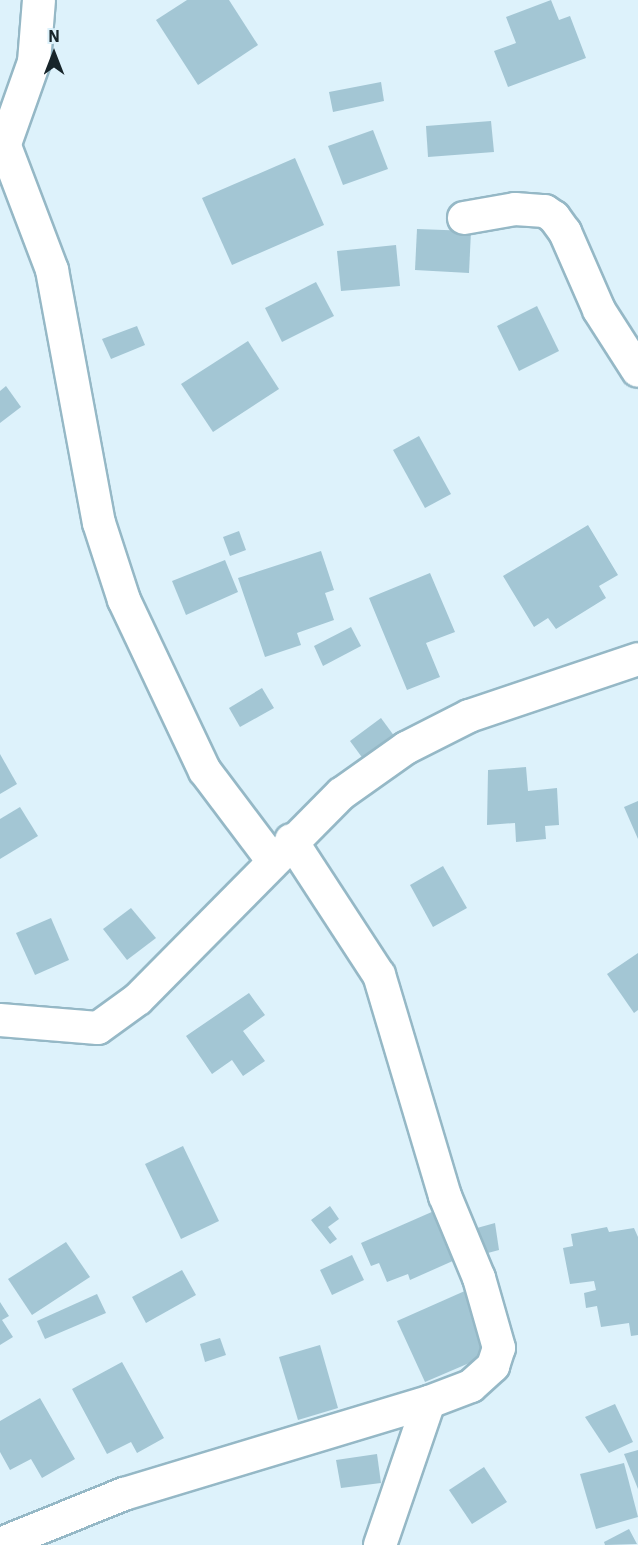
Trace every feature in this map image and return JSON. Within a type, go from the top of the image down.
[{"type":"street","points":[[0,1544],[124,1494],[429,1402],[471,1386],[493,1366],[499,1348],[479,1278],[445,1196],[379,975],[282,850],[205,771],[124,600],[99,523],[52,270],[3,137],[34,62],[39,0]]},
{"type":"street","points":[[464,218],[515,209],[545,211],[554,217],[599,310],[638,371]]},
{"type":"street","points":[[0,1020],[98,1028],[138,999],[282,850],[341,794],[406,748],[469,716],[638,659]]},
{"type":"street","points":[[380,1545],[429,1402]]},
{"type":"building","points":[[187,0],[229,0],[258,45],[198,85],[156,20]]},
{"type":"building","points":[[551,0],[559,20],[570,16],[586,58],[508,87],[494,51],[516,43],[506,17]]},
{"type":"building","points":[[381,82],[384,101],[333,112],[329,92]]},
{"type":"building","points":[[491,121],[494,152],[428,157],[426,126]]},
{"type":"building","points":[[373,130],[388,169],[343,185],[328,146]]},
{"type":"building","points":[[295,158],[324,225],[232,265],[202,198]]},
{"type":"building","points":[[417,229],[471,231],[469,273],[415,270]]},
{"type":"building","points":[[396,245],[400,286],[341,291],[337,251]]},
{"type":"building","points":[[316,282],[334,316],[282,342],[265,308]]},
{"type":"building","points":[[537,306],[559,351],[519,371],[497,326]]},
{"type":"building","points":[[137,326],[145,345],[111,359],[102,339]]},
{"type":"building","points":[[248,341],[279,389],[213,432],[181,384]]},
{"type":"building","points":[[6,386],[21,407],[0,423],[0,391]]},
{"type":"building","points":[[419,436],[451,494],[425,508],[393,450]]},
{"type":"building","points":[[588,525],[618,575],[599,586],[606,598],[556,629],[548,618],[534,627],[503,576]]},
{"type":"building","points":[[239,531],[246,550],[230,556],[223,537]]},
{"type":"building","points":[[321,551],[334,590],[325,593],[334,620],[297,633],[301,645],[265,657],[238,578]]},
{"type":"building","points":[[225,560],[238,592],[186,615],[172,581]]},
{"type":"building","points":[[430,573],[455,632],[426,643],[440,677],[407,690],[369,598]]},
{"type":"building","points":[[351,627],[361,646],[323,666],[314,646]]},
{"type":"building","points":[[262,688],[274,708],[240,727],[229,708]]},
{"type":"building","points":[[381,718],[403,748],[372,771],[350,741]]},
{"type":"building","points":[[0,754],[17,784],[0,794]]},
{"type":"building","points":[[526,767],[528,791],[557,788],[559,825],[545,826],[546,839],[516,842],[515,823],[487,825],[488,770]]},
{"type":"building","points":[[638,801],[638,839],[624,807]]},
{"type":"building","points":[[20,807],[38,836],[0,859],[0,819]]},
{"type":"building","points":[[443,866],[467,908],[433,927],[410,885]]},
{"type":"building","points":[[131,908],[156,938],[127,960],[103,929]]},
{"type":"building","points":[[51,918],[69,960],[35,975],[16,933]]},
{"type":"building","points":[[638,953],[638,1010],[634,1013],[607,974]]},
{"type":"building","points":[[249,993],[265,1015],[243,1031],[265,1061],[243,1076],[232,1060],[212,1074],[186,1036]]},
{"type":"building","points":[[183,1146],[219,1221],[181,1239],[145,1164]]},
{"type":"building","points":[[330,1206],[339,1219],[328,1227],[337,1239],[330,1244],[311,1220]]},
{"type":"building","points":[[434,1211],[455,1260],[410,1280],[408,1274],[387,1282],[379,1263],[371,1266],[361,1243]]},
{"type":"building","points":[[495,1223],[499,1250],[484,1254],[477,1228]]},
{"type":"building","points":[[607,1227],[609,1232],[634,1228],[638,1237],[638,1335],[631,1336],[629,1323],[601,1327],[597,1306],[586,1308],[584,1293],[596,1290],[594,1281],[570,1284],[563,1248],[573,1246],[571,1234]]},
{"type":"building","points":[[66,1242],[90,1277],[32,1315],[8,1279]]},
{"type":"building","points":[[352,1255],[364,1280],[332,1295],[320,1270]]},
{"type":"building","points":[[182,1270],[196,1295],[146,1323],[132,1297]]},
{"type":"building","points":[[467,1290],[495,1352],[425,1382],[397,1321]]},
{"type":"building","points":[[97,1294],[106,1313],[45,1339],[37,1321]]},
{"type":"building","points":[[0,1302],[9,1316],[2,1320],[13,1337],[0,1345]]},
{"type":"building","points":[[220,1338],[226,1355],[205,1362],[200,1344]]},
{"type":"building","points":[[320,1345],[338,1408],[298,1420],[279,1357]]},
{"type":"building","points":[[122,1362],[164,1438],[137,1453],[131,1442],[107,1454],[72,1389]]},
{"type":"building","points":[[40,1398],[75,1459],[42,1478],[31,1459],[10,1470],[0,1452],[0,1421]]},
{"type":"building","points":[[615,1404],[633,1442],[609,1453],[585,1417]]},
{"type":"building","points":[[638,1450],[638,1489],[624,1454]]},
{"type":"building","points":[[377,1454],[381,1483],[341,1488],[336,1460]]},
{"type":"building","points":[[624,1463],[638,1517],[596,1529],[580,1474]]},
{"type":"building","points":[[484,1467],[507,1502],[472,1524],[449,1490]]},
{"type":"building","points":[[629,1529],[637,1544],[605,1545],[604,1542]]}]
